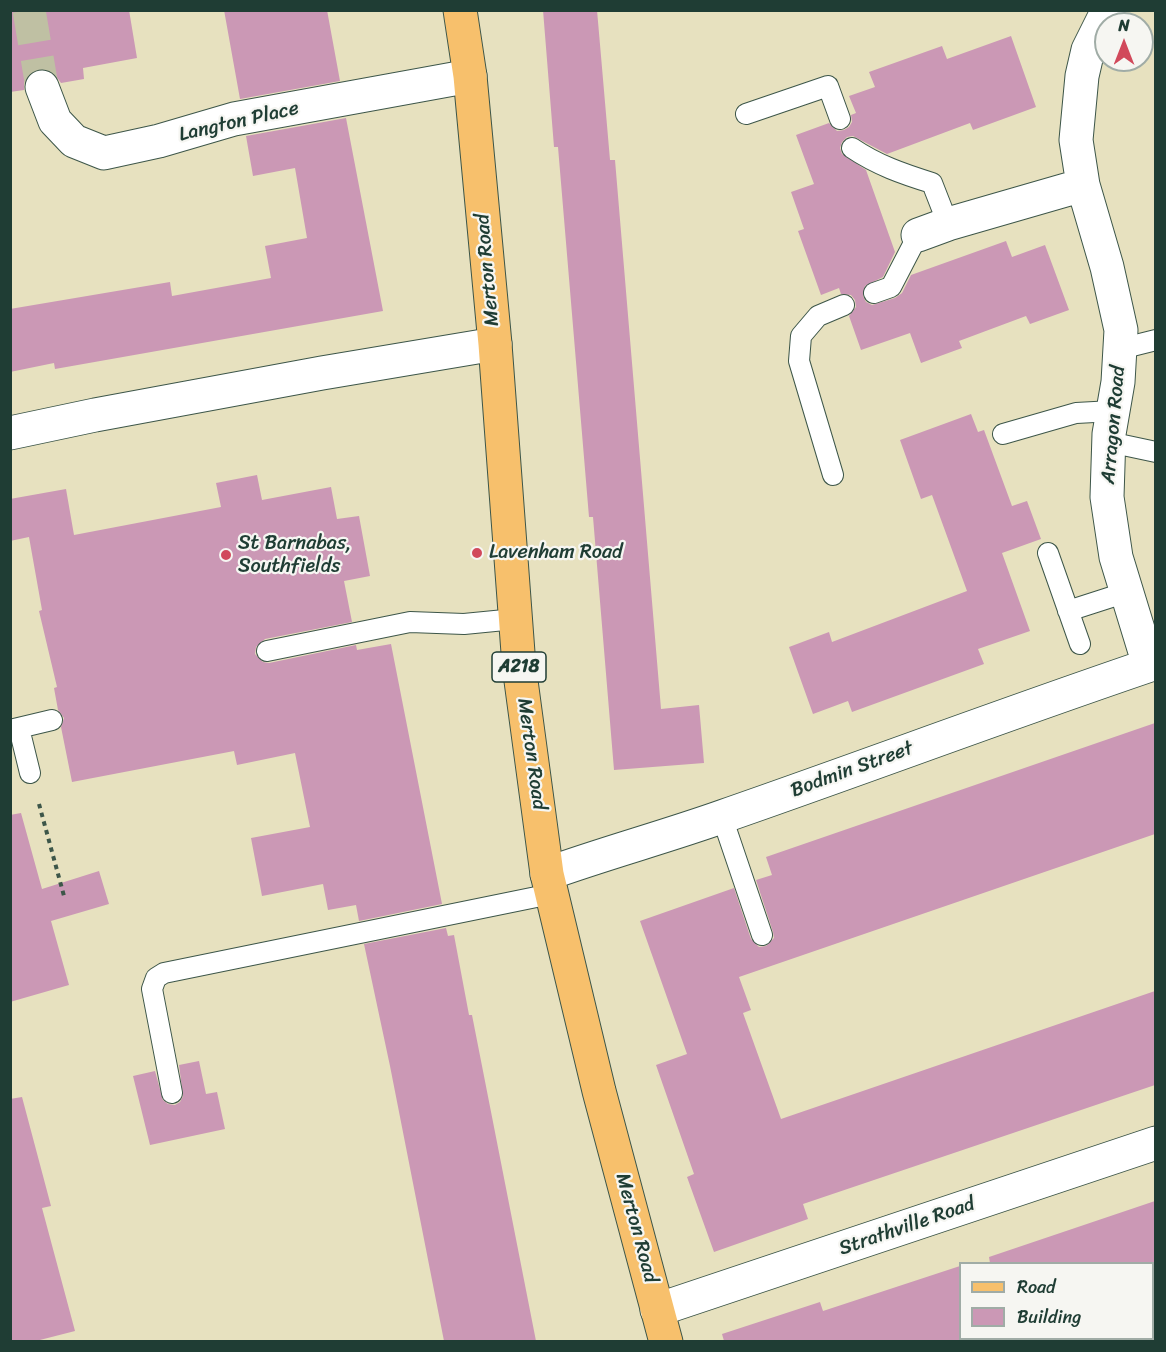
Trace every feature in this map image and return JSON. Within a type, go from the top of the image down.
[{"type":"main road","name":"Merton Road","points":[[460,10],[470,76],[495,344],[519,666],[549,884],[599,1091],[666,1341]]},
{"type":"street","name":"Arragon Road","points":[[1108,10],[1088,50],[1082,76],[1076,140],[1083,185],[1107,267],[1122,330],[1118,382],[1111,427],[1107,497],[1116,557],[1152,664]]},
{"type":"street","name":"Langton Place","points":[[42,87],[55,121],[74,141],[104,153],[159,141],[234,119],[470,76]]},
{"type":"street","points":[[918,235],[948,224],[1083,185]]},
{"type":"street","points":[[10,433],[345,369],[495,344]]},
{"type":"street","name":"Bodmin Street","points":[[549,884],[604,854],[722,817],[1152,664]]},
{"type":"street","name":"Strathville Road","points":[[657,1310],[1155,1143]]},
{"type":"lane","points":[[746,114],[828,86],[840,119]]},
{"type":"lane","points":[[852,148],[870,161],[932,183],[948,224]]},
{"type":"lane","points":[[874,293],[891,287],[918,235]]},
{"type":"lane","points":[[833,475],[799,361],[801,336],[818,316],[844,304]]},
{"type":"lane","points":[[1120,350],[1155,340]]},
{"type":"lane","points":[[1003,434],[1076,413],[1111,427],[1155,452]]},
{"type":"lane","points":[[1048,553],[1080,644]]},
{"type":"lane","points":[[1068,611],[1127,592]]},
{"type":"lane","points":[[267,651],[411,622],[464,624],[515,619]]},
{"type":"lane","points":[[30,773],[15,729],[52,720]]},
{"type":"lane","points":[[722,817],[762,935]]},
{"type":"lane","points":[[172,1093],[152,989],[156,978],[164,973],[549,884]]},
{"type":"path","points":[[30,773],[64,896]]},
{"type":"building","points":[[10,10],[129,10],[137,58],[83,68],[84,79],[61,83],[53,72],[36,69],[27,76],[24,90],[10,92]]},
{"type":"building","points":[[224,10],[327,10],[340,81],[240,99]]},
{"type":"building","points":[[543,10],[597,10],[610,160],[615,160],[661,709],[699,705],[704,763],[614,770],[593,517],[589,517],[558,147],[554,147]]},
{"type":"building","points":[[1011,36],[1036,107],[973,130],[970,123],[887,154],[853,136],[847,137],[842,142],[840,148],[842,154],[866,170],[895,252],[883,277],[865,286],[863,296],[866,302],[872,305],[895,298],[902,293],[911,275],[1006,241],[1012,257],[1045,245],[1069,310],[1030,324],[1026,316],[959,341],[962,348],[921,363],[910,333],[861,350],[849,316],[856,307],[855,300],[851,295],[841,294],[839,288],[821,295],[798,231],[804,229],[791,192],[814,184],[796,135],[829,123],[837,131],[849,127],[852,122],[851,115],[856,113],[849,96],[875,87],[869,72],[942,46],[947,59]]},
{"type":"building","points":[[346,118],[383,311],[55,369],[54,363],[10,372],[10,309],[170,282],[172,296],[271,278],[265,246],[307,238],[295,168],[253,176],[246,136]]},
{"type":"building","points":[[971,414],[978,432],[984,430],[1012,506],[1027,501],[1041,539],[1002,553],[1030,631],[978,649],[984,664],[852,712],[848,701],[813,714],[789,647],[829,632],[832,642],[967,591],[932,495],[921,499],[900,440]]},
{"type":"building","points":[[257,475],[262,500],[331,487],[337,519],[359,516],[370,576],[344,581],[352,622],[265,639],[256,647],[255,654],[263,662],[269,663],[356,645],[357,650],[391,644],[442,904],[359,921],[356,905],[328,910],[323,884],[262,896],[251,838],[310,827],[295,753],[237,765],[234,751],[72,782],[61,727],[64,718],[58,710],[54,688],[57,687],[39,611],[42,610],[29,537],[10,541],[10,499],[66,489],[74,535],[221,507],[216,483]]},
{"type":"building","points":[[1155,723],[1155,834],[739,977],[751,1010],[743,1013],[781,1119],[1155,991],[1155,1085],[803,1204],[808,1219],[714,1252],[687,1177],[694,1174],[656,1065],[687,1054],[640,921],[734,888],[751,939],[759,947],[766,946],[774,938],[756,880],[772,875],[766,857]]},
{"type":"building","points":[[21,813],[42,889],[99,871],[109,904],[51,921],[69,985],[10,1002],[10,815]]},
{"type":"building","points":[[446,928],[448,936],[454,935],[469,1015],[472,1015],[536,1341],[444,1341],[364,944]]},
{"type":"building","points":[[199,1061],[206,1094],[217,1092],[225,1129],[150,1145],[133,1076],[155,1071],[163,1100],[175,1105],[183,1096],[179,1065]]},
{"type":"building","points":[[22,1097],[51,1206],[42,1208],[75,1331],[36,1341],[10,1341],[10,1099]]},
{"type":"building","points":[[1155,1201],[1155,1263],[990,1262],[989,1257]]},
{"type":"building","points":[[959,1266],[960,1341],[724,1341],[722,1334],[820,1302],[823,1311]]},
{"type":"tunnel","points":[[29,10],[42,87]]},
{"type":"place","name":"Lavenham Road","points":[[477,553]]},
{"type":"place","name":"St Barnabas, Southfields","points":[[226,555]]}]
